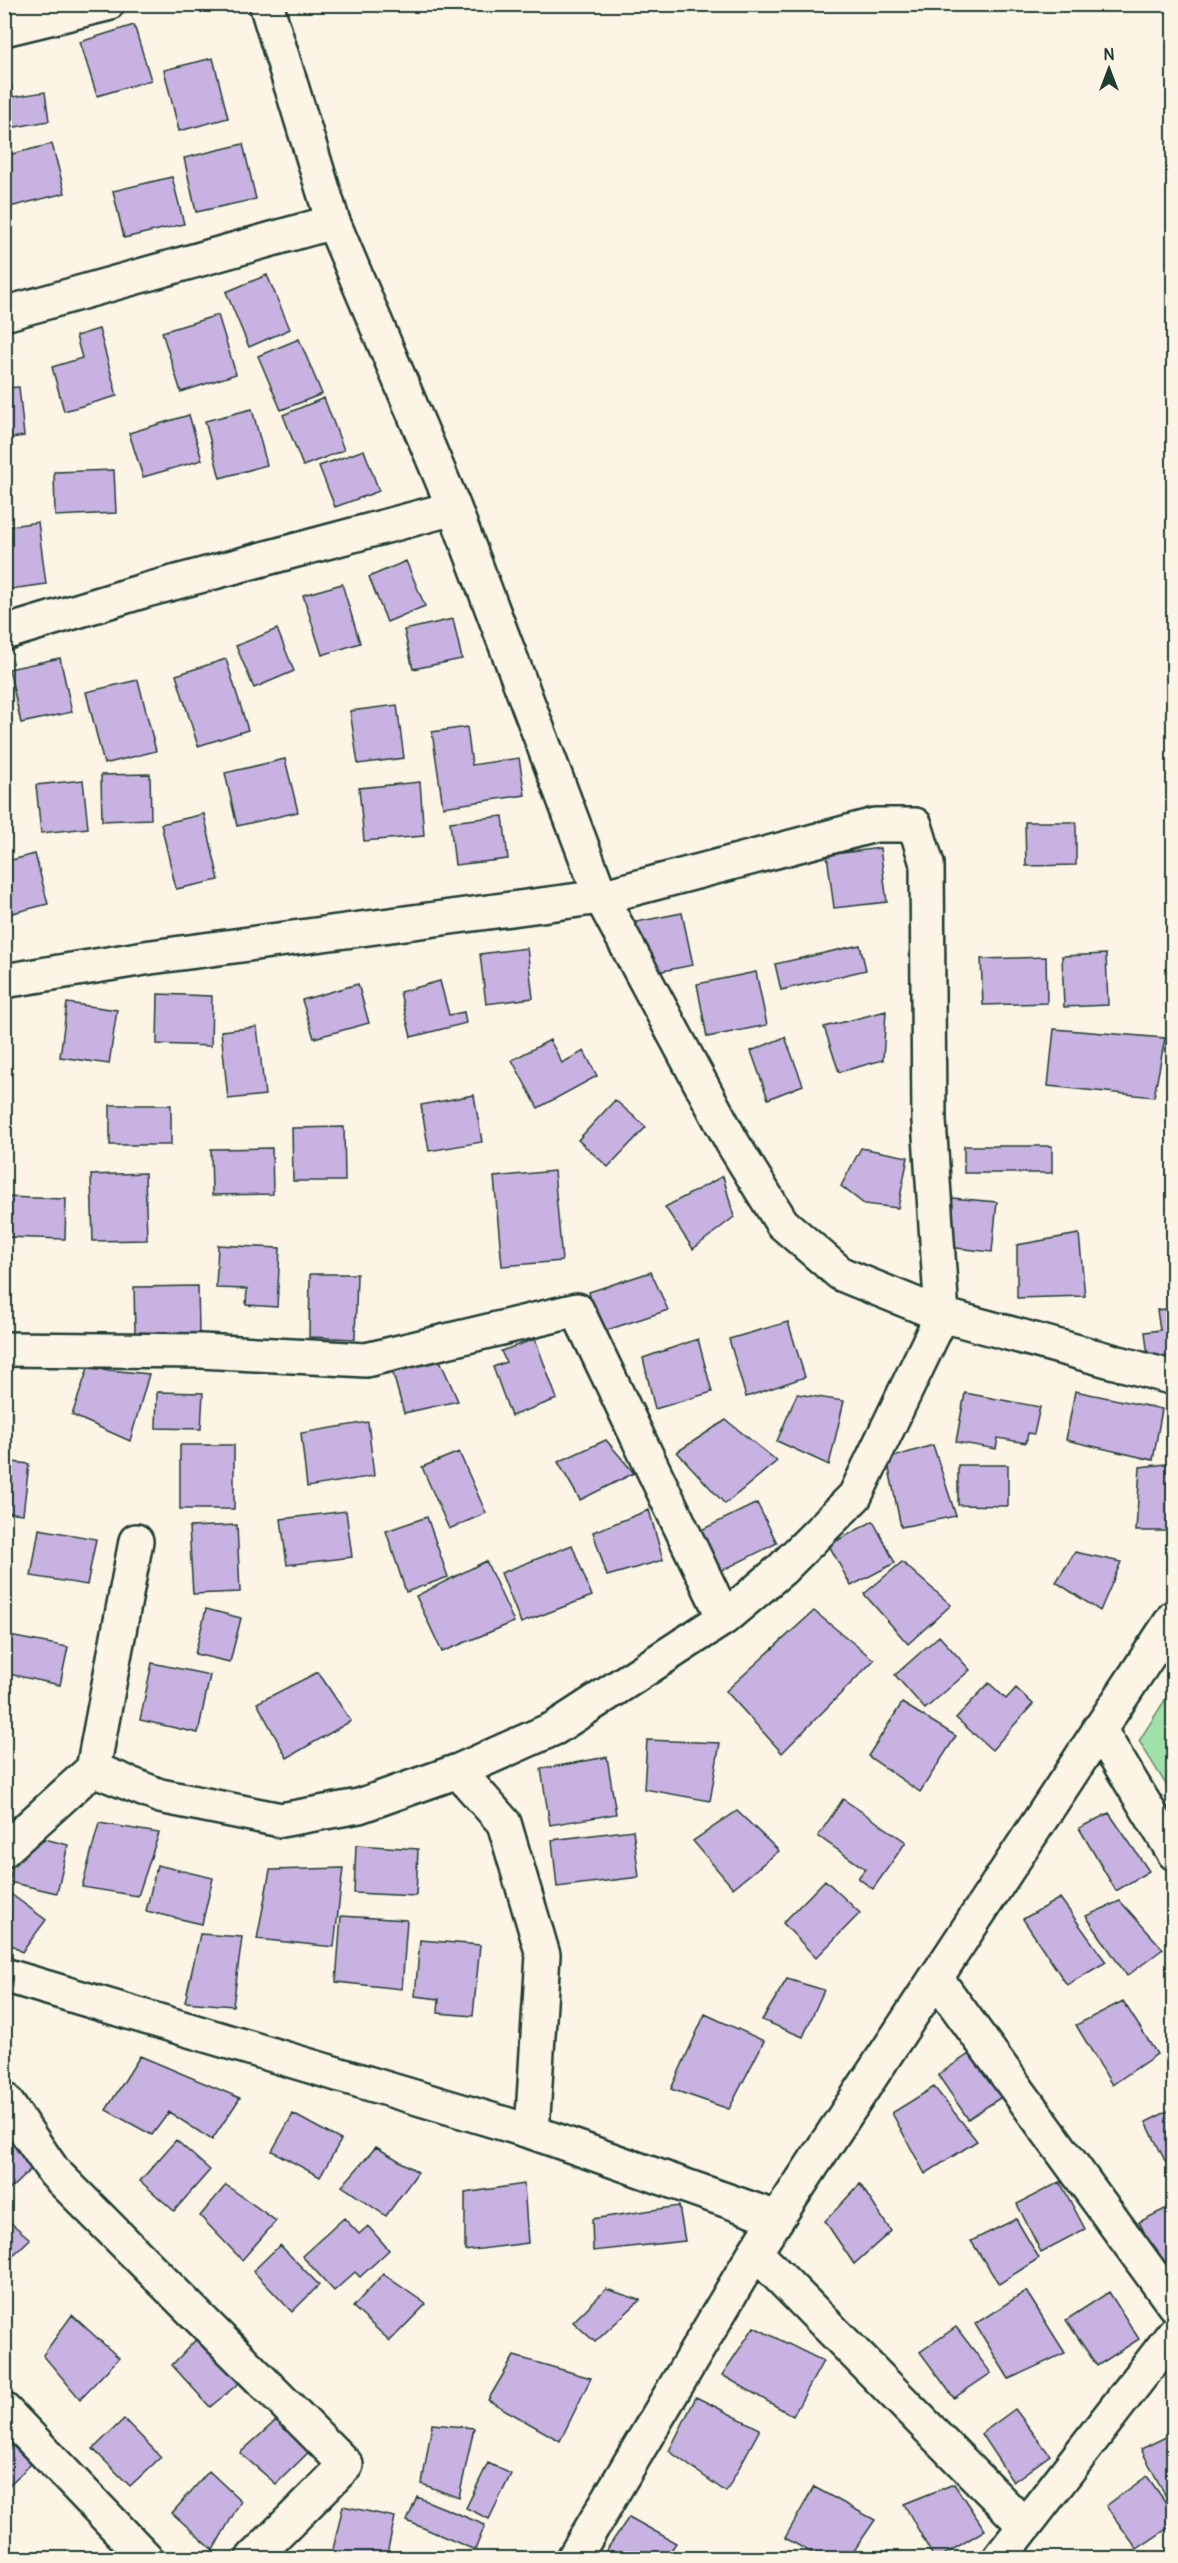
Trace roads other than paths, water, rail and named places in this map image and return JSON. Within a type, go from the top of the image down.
[{"type":"street","points":[[4,29],[107,4]]},
{"type":"street","points":[[266,4],[333,222],[454,508],[601,897],[732,1142],[783,1223],[841,1274],[942,1315],[1173,1378]]},
{"type":"street","points":[[4,314],[333,222]]},
{"type":"street","points":[[4,633],[143,591],[454,508]]},
{"type":"street","points":[[4,981],[151,957],[601,897],[875,825],[915,825],[927,864],[929,1121],[942,1315],[855,1496],[781,1570],[724,1618],[555,1728],[458,1771],[359,1806],[281,1820],[160,1796],[93,1769]]},
{"type":"street","points":[[4,1348],[201,1351],[366,1360],[577,1310],[724,1618]]},
{"type":"street","points":[[4,1850],[93,1769],[136,1541]]},
{"type":"street","points":[[574,2559],[755,2252],[1173,1617]]},
{"type":"street","points":[[1099,1729],[1173,1853]]},
{"type":"street","points":[[458,1771],[504,1823],[543,1955],[532,2132]]},
{"type":"street","points":[[4,1975],[532,2132],[777,2218]]},
{"type":"street","points":[[936,1978],[1173,2305]]},
{"type":"street","points":[[4,2099],[54,2172],[346,2465],[254,2559]]},
{"type":"street","points":[[755,2252],[1024,2525]]},
{"type":"street","points":[[1000,2559],[1173,2333]]},
{"type":"street","points":[[4,2410],[146,2559]]}]
